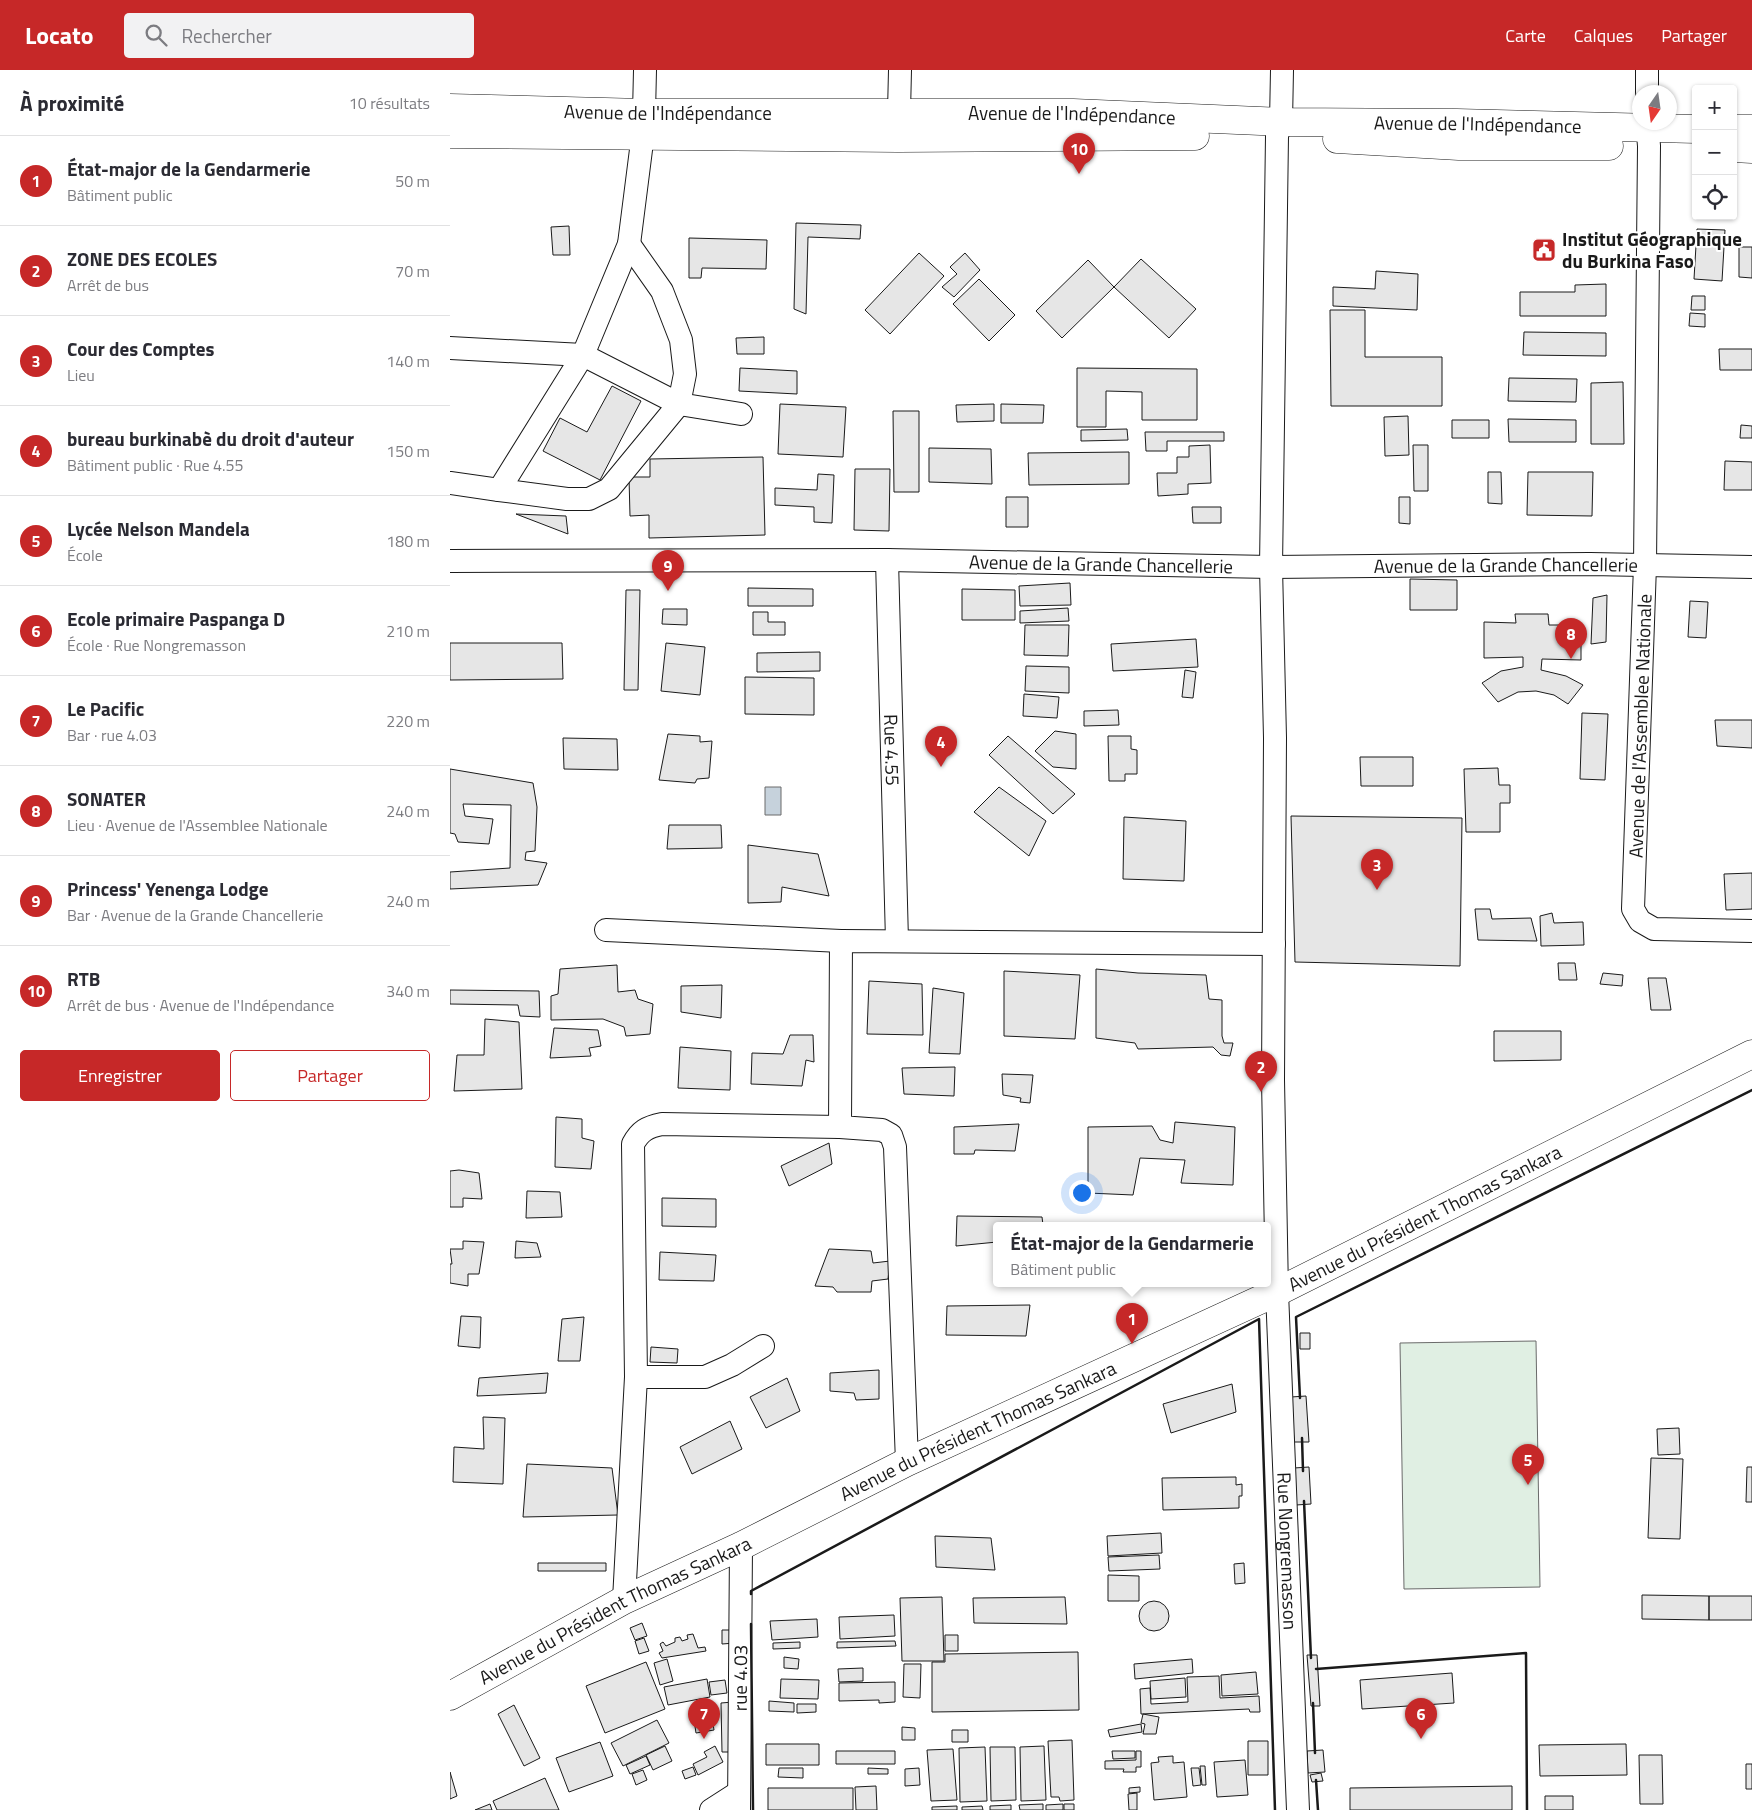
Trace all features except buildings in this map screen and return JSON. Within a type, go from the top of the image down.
[{"type":"main road","name":"Avenue de l'Indépendance","points":[[450,108],[643,124],[898,138],[1279,129]]},
{"type":"main road","name":"Avenue de l'Indépendance","points":[[450,134],[899,112],[1073,114],[1279,129],[1458,134],[1648,132],[1692,129]]},
{"type":"main road","points":[[1737,129],[1752,129]]},
{"type":"main road","name":"Avenue de l'Indépendance","points":[[1648,132],[1692,146]]},
{"type":"main road","points":[[1737,148],[1752,149]]},
{"type":"main road","name":"Avenue du Président Thomas Sankara","points":[[450,1696],[624,1600],[740,1546],[906,1462],[1277,1292],[1752,1054]]},
{"type":"street","points":[[499,490],[583,355],[629,244],[643,124],[645,70]]},
{"type":"street","points":[[899,112],[900,70]]},
{"type":"street","name":"Rue Nongremasson","points":[[1282,70],[1279,129],[1271,567],[1275,738],[1273,1080],[1277,1292],[1298,1810]]},
{"type":"street","points":[[1647,70],[1647,85]]},
{"type":"street","name":"Avenue de l'Assemblee Nationale","points":[[1648,132],[1645,565],[1633,909],[1640,921],[1654,929],[1752,931]]},
{"type":"street","points":[[450,483],[567,499],[589,499],[609,488],[679,404],[685,374],[681,340],[662,291],[629,244]]},
{"type":"street","points":[[450,348],[583,355],[679,404],[741,414]]},
{"type":"street","name":"Avenue de la Grande Chancellerie","points":[[450,561],[888,560],[1271,567],[1645,565],[1752,567]]},
{"type":"street","name":"Rue 4.55","points":[[888,560],[897,941]]},
{"type":"street","points":[[606,930],[841,941],[1274,944]]},
{"type":"street","points":[[840,1127],[841,941]]},
{"type":"street","points":[[624,1600],[636,1377],[633,1144],[639,1132],[650,1126],[662,1124],[840,1127],[882,1130],[891,1135],[895,1147],[906,1462]]},
{"type":"street","points":[[636,1377],[705,1377],[732,1366],[763,1346]]},
{"type":"street","name":"rue 4.03","points":[[739,1801],[740,1546]]},
{"type":"street","points":[[711,1810],[739,1801]]},
{"type":"green space","points":[[1536,1341],[1540,1587],[1404,1589],[1400,1343]]},
{"type":"shaded area","points":[[765,787],[781,787],[781,815],[765,815]]},
{"type":"wall","points":[[1300,1398],[1296,1317],[1752,1090]]},
{"type":"wall","points":[[751,1594],[751,1591],[1259,1319],[1275,1810]]},
{"type":"wall","points":[[1302,1438],[1303,1471]]},
{"type":"wall","points":[[1304,1501],[1311,1658]]},
{"type":"wall","points":[[751,1624],[753,1810]]},
{"type":"wall","points":[[1316,1669],[1526,1653],[1527,1810]]},
{"type":"wall","points":[[1313,1703],[1315,1753]]},
{"type":"wall","points":[[1316,1780],[1318,1810]]},
{"type":"place","name":"RTB","points":[[1079,174]]},
{"type":"place","name":"Institut Géographique du Burkina Faso","points":[[1544,250]]},
{"type":"place","name":"Princess' Yenenga Lodge","points":[[668,591]]},
{"type":"place","name":"SONATER","points":[[1571,659]]},
{"type":"place","name":"bureau burkinabè du droit d'auteur","points":[[941,767]]},
{"type":"place","name":"Cour des Comptes","points":[[1377,890]]},
{"type":"place","name":"ZONE DES ECOLES","points":[[1261,1092]]},
{"type":"place","name":"État-major de la Gendarmerie","points":[[1132,1344]]},
{"type":"place","name":"Lycée Nelson Mandela","points":[[1528,1485]]},
{"type":"place","name":"Le Pacific","points":[[704,1739]]},
{"type":"place","name":"Ecole primaire Paspanga D","points":[[1421,1739]]}]
